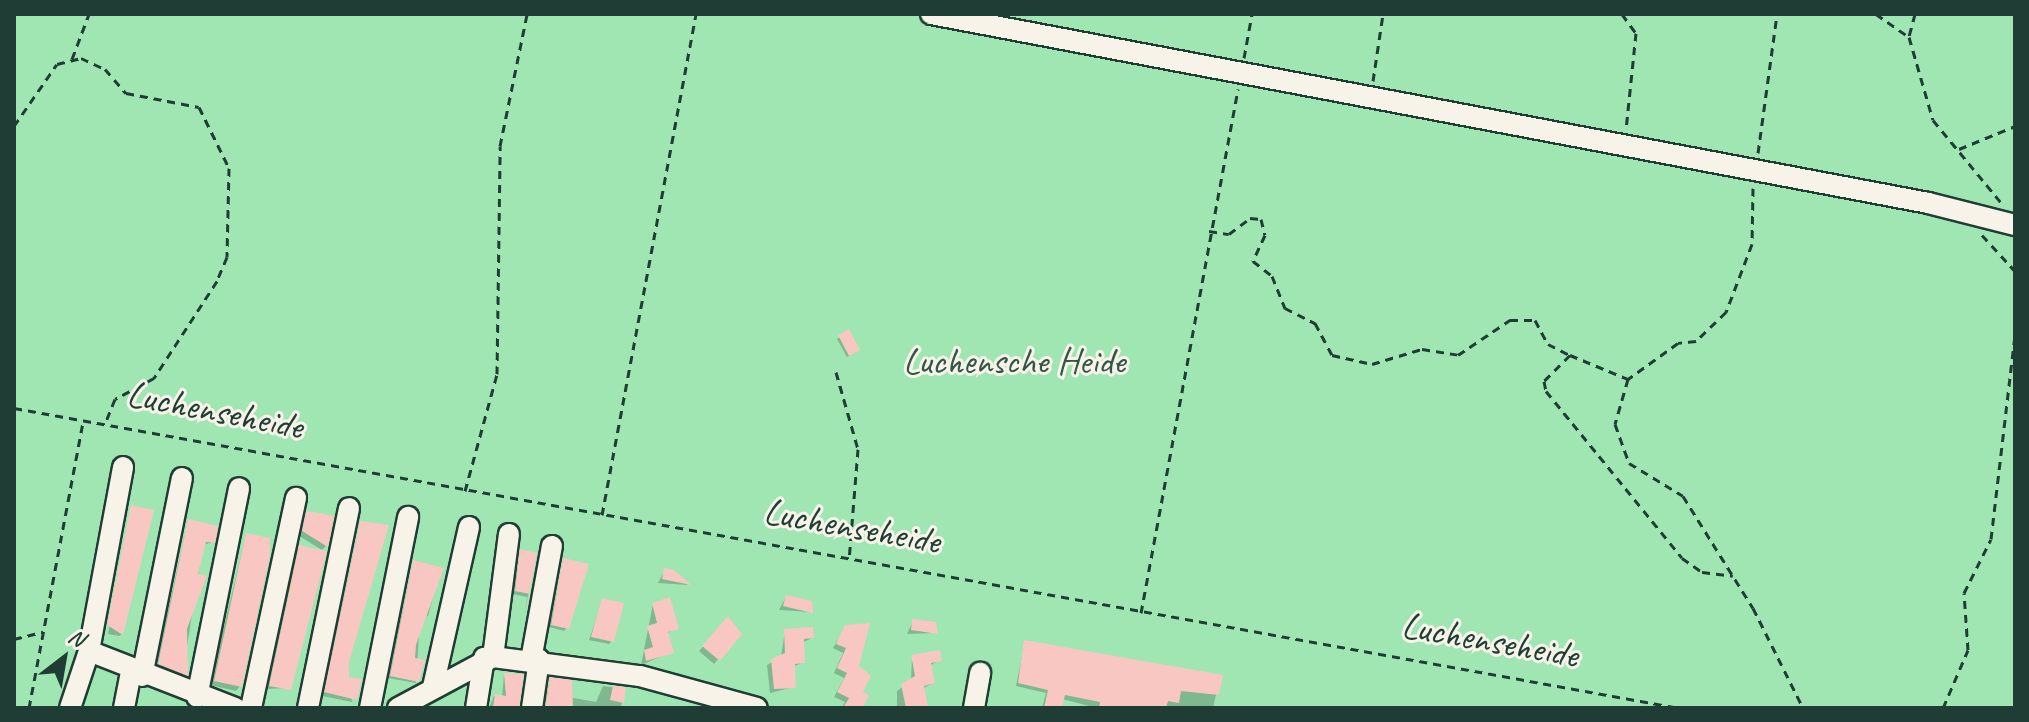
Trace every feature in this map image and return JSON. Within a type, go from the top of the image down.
[{"type":"street","points":[[931,14],[2011,217]]},
{"type":"street","points":[[70,708],[89,651],[123,467]]},
{"type":"street","points":[[124,708],[136,673],[182,478]]},
{"type":"street","points":[[189,699],[239,488]]},
{"type":"street","points":[[251,708],[296,498]]},
{"type":"street","points":[[308,708],[349,508]]},
{"type":"street","points":[[370,708],[408,517]]},
{"type":"street","points":[[433,687],[469,527]]},
{"type":"street","points":[[476,708],[509,534]]},
{"type":"street","points":[[532,708],[535,660],[552,546]]},
{"type":"street","points":[[89,651],[189,699],[235,708]]},
{"type":"street","points":[[398,708],[488,657],[535,660],[723,694],[757,708]]},
{"type":"street","points":[[974,708],[980,673]]},
{"type":"path","points":[[72,59],[89,14]]},
{"type":"path","points":[[465,491],[497,374],[500,146],[527,14]]},
{"type":"path","points":[[602,515],[696,14]]},
{"type":"path","points":[[1141,613],[1209,231],[1252,14]]},
{"type":"path","points":[[1371,96],[1383,14]]},
{"type":"path","points":[[1622,14],[1636,33],[1625,144]]},
{"type":"path","points":[[1777,14],[1756,171],[1752,244],[1726,312],[1696,341],[1678,343],[1628,379],[1615,424],[1629,463],[1683,496],[1733,576],[1803,708]]},
{"type":"path","points":[[1876,14],[1909,37]]},
{"type":"path","points":[[1915,14],[1909,37],[1933,120],[2011,217]]},
{"type":"path","points":[[14,126],[57,64],[72,59],[105,69],[126,93],[199,107],[229,168],[232,194],[227,257],[217,281],[154,378],[115,399],[105,424]]},
{"type":"path","points":[[1959,149],[2015,126]]},
{"type":"path","points":[[1962,210],[2015,271]]},
{"type":"path","points":[[1209,231],[1229,234],[1250,218],[1261,219],[1265,235],[1253,261],[1272,276],[1285,308],[1315,323],[1332,355],[1372,364],[1422,349],[1458,355],[1526,317],[1540,324],[1548,344],[1628,379]]},
{"type":"path","points":[[1943,708],[1968,650],[1964,593],[1991,539],[2015,385],[2015,336]]},
{"type":"path","points":[[1570,355],[1544,381],[1546,391],[1682,558],[1702,572],[1733,576]]},
{"type":"path","points":[[836,372],[858,449],[849,560]]},
{"type":"path","name":"Luchenseheide","points":[[14,408],[1679,708]]},
{"type":"path","points":[[29,708],[83,421]]},
{"type":"path","points":[[14,639],[43,632]]},
{"type":"green space","name":"Luchensche Heide","points":[[14,14],[2015,14],[2015,708],[14,708]]},
{"type":"building","points":[[849,329],[860,350],[849,356],[838,335]]},
{"type":"building","points":[[131,505],[154,510],[123,635],[107,625]]},
{"type":"building","points":[[306,511],[334,516],[328,547],[302,531]]},
{"type":"building","points":[[188,519],[218,526],[215,543],[206,542],[198,574],[207,576],[187,629],[188,676],[158,664]]},
{"type":"building","points":[[360,521],[389,525],[349,662],[349,677],[362,679],[357,700],[324,692]]},
{"type":"building","points":[[246,533],[270,538],[270,555],[242,687],[214,681]]},
{"type":"building","points":[[299,545],[327,551],[291,690],[269,686]]},
{"type":"building","points":[[520,549],[537,553],[529,594],[515,591]]},
{"type":"building","points":[[563,558],[589,564],[569,629],[551,625]]},
{"type":"building","points":[[413,560],[444,568],[416,645],[415,658],[425,660],[419,682],[390,676]]},
{"type":"building","points":[[664,568],[674,570],[691,585],[662,579]]},
{"type":"building","points":[[786,595],[812,601],[813,613],[783,606]]},
{"type":"building","points":[[670,597],[679,629],[668,632],[674,653],[646,661],[644,650],[653,647],[647,626],[657,623],[652,603]]},
{"type":"building","points":[[602,598],[624,603],[614,642],[591,637]]},
{"type":"building","points":[[728,616],[742,634],[720,661],[702,646]]},
{"type":"building","points":[[912,619],[936,622],[938,634],[911,630]]},
{"type":"building","points":[[870,623],[859,666],[871,676],[863,692],[869,695],[863,708],[843,708],[849,698],[837,692],[847,673],[837,668],[846,648],[836,644],[845,625]]},
{"type":"building","points":[[813,627],[814,638],[804,639],[805,663],[795,664],[796,688],[774,689],[771,659],[785,653],[784,629]]},
{"type":"building","points":[[1024,640],[1223,675],[1219,695],[1181,691],[1179,703],[1168,701],[1166,708],[1099,708],[1100,702],[1065,695],[1062,708],[1044,708],[1048,690],[1018,683]]},
{"type":"building","points":[[940,650],[942,661],[931,663],[935,683],[924,686],[928,707],[906,708],[901,684],[915,676],[911,655]]},
{"type":"building","points":[[504,673],[524,674],[519,708],[493,708],[495,694],[506,696]]},
{"type":"building","points":[[550,677],[572,680],[573,708],[545,708]]},
{"type":"building","points":[[613,686],[626,687],[624,703],[610,700]]}]
